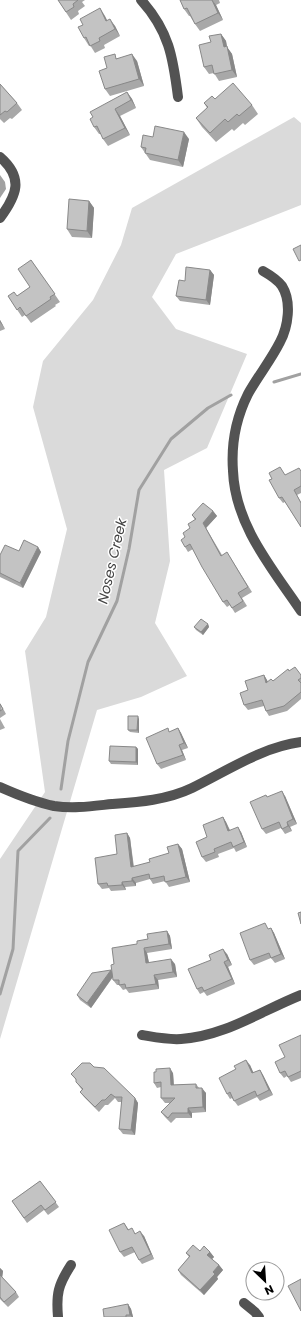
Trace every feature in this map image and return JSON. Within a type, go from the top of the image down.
[{"type":"street","points":[[141,0],[158,23],[170,49],[178,97]]},
{"type":"street","points":[[0,157],[12,171],[16,184],[14,197],[0,218]]},
{"type":"street","points":[[263,271],[276,280],[283,288],[287,305],[286,324],[280,342],[248,394],[235,431],[233,447],[234,480],[240,511],[252,538],[301,611]]},
{"type":"street","points":[[0,787],[31,800],[62,807],[83,807],[149,800],[182,792],[261,753],[280,746],[301,742]]},
{"type":"street","points":[[142,1035],[179,1039],[212,1033],[234,1026],[301,995]]},
{"type":"street","points":[[58,1317],[56,1299],[60,1286],[71,1265]]},
{"type":"street","points":[[244,1304],[259,1317]]},
{"type":"shaded area","points":[[294,117],[301,123],[301,205],[176,254],[152,297],[176,329],[247,354],[207,448],[164,470],[170,561],[155,623],[187,676],[141,697],[97,710],[0,1039],[0,859],[45,792],[25,651],[46,617],[67,529],[33,407],[43,361],[93,300],[121,245],[132,208]]},
{"type":"shaded area","points":[[0,175],[5,182],[6,189],[0,198]]},
{"type":"building","points":[[58,0],[78,0],[73,4],[74,7],[66,12]]},
{"type":"building","points":[[180,0],[212,0],[218,13],[195,24],[187,8],[184,9]]},
{"type":"building","points":[[100,8],[106,21],[110,19],[115,29],[99,38],[100,41],[90,46],[86,37],[84,38],[78,27],[83,25],[80,19]]},
{"type":"building","points":[[221,34],[224,47],[227,46],[232,70],[214,74],[212,65],[204,67],[199,45],[211,42],[209,36]]},
{"type":"building","points":[[115,54],[116,59],[132,54],[139,79],[105,89],[99,71],[107,68],[104,57]]},
{"type":"building","points":[[233,83],[252,105],[239,116],[237,114],[228,122],[225,119],[210,133],[196,118],[208,107],[204,103],[212,96],[215,99]]},
{"type":"building","points":[[0,84],[17,103],[7,112],[5,111],[0,115]]},
{"type":"building","points":[[127,92],[131,100],[115,109],[125,128],[103,139],[97,126],[94,127],[90,119],[93,117],[90,112]]},
{"type":"building","points":[[155,126],[184,132],[178,160],[145,153],[146,148],[141,147],[143,135],[153,137]]},
{"type":"building","points":[[69,199],[89,201],[87,231],[67,229]]},
{"type":"building","points":[[301,245],[301,260],[299,261],[293,249]]},
{"type":"building","points":[[31,260],[55,294],[50,297],[51,299],[26,316],[20,307],[17,310],[8,296],[14,292],[17,296],[30,287],[18,269]]},
{"type":"building","points":[[186,267],[210,270],[206,300],[176,296],[179,280],[185,281]]},
{"type":"building","points":[[280,467],[285,475],[299,468],[301,471],[301,486],[294,490],[301,503],[301,527],[282,497],[279,498],[269,480],[272,479],[269,473]]},
{"type":"building","points":[[203,503],[213,511],[203,523],[221,556],[227,552],[248,587],[238,593],[243,601],[232,608],[227,600],[223,602],[190,544],[185,547],[181,540],[185,537],[183,533],[190,528],[188,524],[196,519],[192,515]]},
{"type":"building","points":[[24,540],[38,547],[20,583],[0,573],[0,555],[5,545],[19,551]]},
{"type":"building","points":[[201,619],[208,624],[201,632],[194,627]]},
{"type":"building","points":[[295,667],[301,675],[301,678],[298,680],[301,683],[301,692],[284,706],[266,711],[262,700],[244,705],[240,693],[248,690],[245,681],[264,675],[266,683],[271,679],[273,681],[288,669],[289,671]]},
{"type":"building","points":[[0,704],[3,709],[0,711]]},
{"type":"building","points":[[128,716],[138,716],[137,730],[128,730]]},
{"type":"building","points":[[168,728],[169,732],[178,728],[184,743],[179,745],[183,755],[157,764],[146,738]]},
{"type":"building","points":[[110,746],[136,747],[136,762],[109,761]]},
{"type":"building","points":[[282,791],[293,819],[287,822],[288,826],[282,829],[279,822],[262,829],[250,802],[266,795],[267,797]]},
{"type":"building","points":[[223,817],[228,831],[238,827],[244,842],[233,847],[231,842],[214,849],[215,852],[202,857],[196,842],[207,837],[203,825]]},
{"type":"building","points":[[127,833],[131,867],[150,862],[149,859],[169,853],[167,847],[178,844],[186,877],[165,882],[164,876],[150,879],[149,874],[132,878],[132,881],[122,882],[122,885],[108,886],[107,883],[98,884],[95,858],[117,854],[115,835]]},
{"type":"building","points":[[301,912],[301,924],[298,913]]},
{"type":"building","points":[[265,923],[268,929],[271,928],[281,954],[271,958],[269,953],[250,960],[240,933]]},
{"type":"building","points":[[167,931],[169,944],[144,948],[146,963],[171,959],[173,972],[154,975],[156,984],[126,988],[125,984],[119,985],[119,980],[113,980],[111,965],[114,964],[112,948],[137,944],[137,941],[148,939],[147,934]]},
{"type":"building","points":[[223,949],[228,960],[224,962],[232,979],[204,991],[202,987],[197,989],[188,969],[211,960],[209,955]]},
{"type":"building","points":[[111,970],[87,1003],[77,995],[92,973]]},
{"type":"building","points":[[301,1035],[301,1071],[288,1077],[285,1071],[280,1073],[275,1062],[285,1057],[279,1045]]},
{"type":"building","points":[[246,1060],[252,1073],[260,1070],[269,1090],[257,1096],[255,1091],[234,1101],[230,1092],[227,1094],[219,1078],[236,1069],[234,1066]]},
{"type":"building","points":[[82,1063],[90,1063],[94,1067],[104,1068],[135,1098],[131,1130],[119,1129],[122,1097],[115,1097],[111,1094],[95,1107],[80,1092],[83,1089],[71,1074]]},
{"type":"building","points":[[170,1068],[171,1085],[196,1084],[196,1088],[202,1088],[203,1107],[188,1108],[188,1113],[172,1113],[168,1118],[161,1112],[175,1098],[161,1098],[161,1082],[154,1083],[154,1072],[156,1072],[156,1069]]},
{"type":"building","points":[[40,1181],[56,1202],[45,1210],[41,1205],[24,1218],[12,1201]]},
{"type":"building","points":[[124,1223],[128,1230],[132,1228],[135,1234],[140,1231],[151,1254],[139,1260],[132,1247],[120,1252],[109,1230]]},
{"type":"building","points":[[193,1245],[200,1251],[204,1246],[210,1252],[207,1255],[219,1265],[213,1272],[215,1274],[200,1290],[178,1270],[190,1256],[186,1253]]},
{"type":"building","points":[[0,1275],[16,1292],[4,1302],[0,1297]]},
{"type":"building","points":[[301,1279],[301,1311],[288,1286]]},
{"type":"building","points":[[128,1304],[130,1315],[126,1315],[126,1317],[104,1317],[103,1309]]},
{"type":"waterway","name":"Noses Creek","points":[[274,382],[301,374]]},
{"type":"waterway","name":"Noses Creek","points":[[61,789],[68,741],[88,662],[117,601],[129,549],[139,490],[171,439],[208,408],[231,395]]},
{"type":"waterway","name":"Noses Creek","points":[[0,994],[13,949],[18,851],[50,818]]}]
